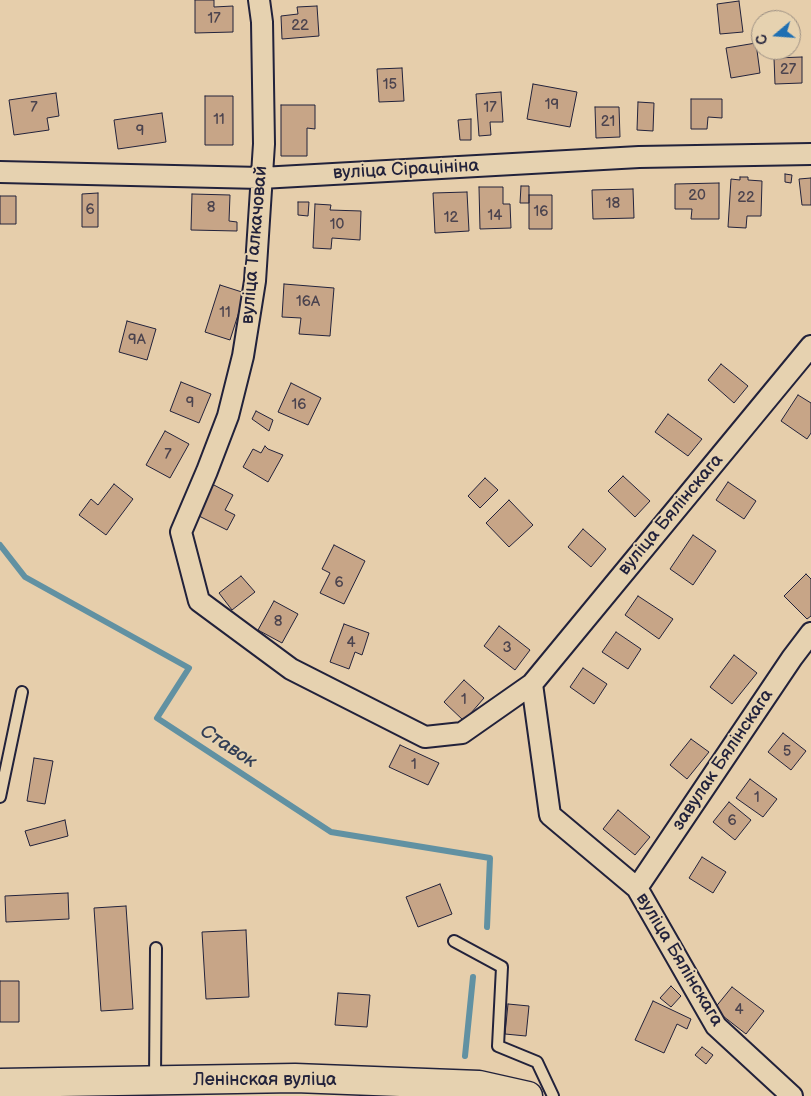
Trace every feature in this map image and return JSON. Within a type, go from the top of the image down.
[{"type":"main road","name":"Ленінская вуліца","points":[[0,1083],[31,1089],[155,1080],[295,1078],[479,1086],[528,1096]]},
{"type":"street","name":"вуліца Талкачовай","points":[[259,0],[262,22],[264,134],[255,281],[244,356],[228,416],[207,472],[181,532],[199,601],[291,669],[425,738]]},
{"type":"street","name":"вуліца Сірацініна","points":[[0,172],[261,178],[639,157],[811,154]]},
{"type":"street","name":"вуліца Бялінскага","points":[[425,738],[462,733],[532,684],[811,346]]},
{"type":"street","name":"завулак Бялінскага","points":[[637,888],[792,658],[811,633]]},
{"type":"street","name":"вуліца Бялінскага","points":[[532,684],[550,815],[637,888],[716,1026],[792,1096]]},
{"type":"lane","points":[[0,797],[22,692]]},
{"type":"lane","points":[[454,941],[502,967],[498,1046],[538,1062],[553,1096]]},
{"type":"lane","points":[[155,1080],[156,948]]},
{"type":"building","points":[[195,0],[214,0],[214,7],[233,6],[233,32],[195,33]]},
{"type":"building","points":[[739,1],[743,32],[720,34],[717,4]]},
{"type":"building","points":[[317,6],[319,36],[282,39],[281,16],[298,14],[297,7]]},
{"type":"building","points":[[751,44],[751,60],[758,60],[760,73],[731,78],[726,48]]},
{"type":"building","points":[[801,57],[802,83],[775,84],[774,60],[801,60]]},
{"type":"building","points":[[402,68],[404,101],[379,102],[377,69]]},
{"type":"building","points":[[533,84],[577,92],[570,127],[527,119]]},
{"type":"building","points":[[501,92],[503,122],[490,122],[491,135],[479,136],[476,94]]},
{"type":"building","points":[[56,93],[59,116],[47,118],[49,130],[14,135],[9,100]]},
{"type":"building","points":[[205,96],[233,96],[233,145],[205,145]]},
{"type":"building","points":[[691,99],[722,99],[722,118],[708,117],[707,129],[691,129]]},
{"type":"building","points":[[638,102],[654,103],[653,131],[637,130]]},
{"type":"building","points":[[281,105],[315,105],[315,129],[307,128],[307,156],[281,156]]},
{"type":"building","points":[[595,107],[619,107],[620,137],[596,138]]},
{"type":"building","points":[[162,113],[166,142],[118,149],[114,120]]},
{"type":"building","points":[[471,119],[471,140],[460,140],[458,120]]},
{"type":"building","points":[[785,174],[792,175],[791,183],[785,182]]},
{"type":"building","points":[[740,177],[748,177],[748,180],[762,181],[761,216],[747,216],[746,228],[728,227],[731,179],[740,180]]},
{"type":"building","points":[[811,178],[811,205],[802,205],[799,179]]},
{"type":"building","points":[[719,183],[719,219],[691,219],[692,209],[675,209],[675,184]]},
{"type":"building","points":[[521,186],[529,186],[529,203],[520,203]]},
{"type":"building","points":[[479,187],[503,187],[503,204],[510,204],[511,228],[480,229]]},
{"type":"building","points":[[633,189],[634,218],[593,219],[592,190]]},
{"type":"building","points":[[467,192],[469,231],[435,233],[433,193]]},
{"type":"building","points":[[98,193],[98,227],[82,227],[82,194]]},
{"type":"building","points":[[192,194],[230,195],[229,221],[237,222],[237,231],[191,230]]},
{"type":"building","points":[[529,195],[552,195],[552,229],[529,229]]},
{"type":"building","points":[[0,196],[16,196],[16,224],[0,224]]},
{"type":"building","points":[[298,202],[309,202],[308,216],[298,215]]},
{"type":"building","points":[[315,204],[331,205],[330,210],[361,211],[360,240],[332,238],[331,249],[313,248]]},
{"type":"building","points":[[284,284],[334,288],[330,336],[299,334],[301,318],[282,317]]},
{"type":"building","points":[[220,285],[245,293],[230,340],[205,332]]},
{"type":"building","points":[[127,321],[156,329],[147,360],[119,352]]},
{"type":"building","points":[[721,364],[748,386],[734,403],[708,380]]},
{"type":"building","points":[[181,382],[211,394],[199,423],[170,411]]},
{"type":"building","points":[[291,383],[321,398],[308,425],[278,412]]},
{"type":"building","points":[[798,395],[811,403],[811,433],[807,439],[781,421]]},
{"type":"building","points":[[256,411],[273,420],[269,431],[252,419]]},
{"type":"building","points":[[668,414],[702,439],[688,456],[655,432]]},
{"type":"building","points":[[165,431],[189,444],[170,478],[146,465]]},
{"type":"building","points":[[265,446],[283,455],[268,482],[243,467],[253,449],[261,453]]},
{"type":"building","points":[[623,476],[650,501],[635,517],[608,491]]},
{"type":"building","points":[[485,478],[498,490],[480,508],[468,496]]},
{"type":"building","points":[[728,482],[756,501],[744,519],[716,500]]},
{"type":"building","points":[[114,484],[133,499],[106,535],[79,515],[91,499],[98,505]]},
{"type":"building","points":[[212,484],[233,495],[225,510],[235,515],[227,530],[197,515]]},
{"type":"building","points":[[509,500],[533,525],[509,547],[486,523]]},
{"type":"building","points":[[583,529],[606,549],[591,567],[568,547]]},
{"type":"building","points":[[693,535],[716,551],[693,585],[670,569]]},
{"type":"building","points":[[334,545],[365,561],[344,604],[320,593],[330,573],[322,569]]},
{"type":"building","points":[[806,574],[811,579],[811,616],[807,619],[784,596]]},
{"type":"building","points":[[241,576],[255,592],[232,610],[219,593]]},
{"type":"building","points":[[638,596],[673,619],[659,639],[625,615]]},
{"type":"building","points":[[274,601],[298,614],[282,643],[258,630]]},
{"type":"building","points":[[344,624],[369,633],[362,655],[355,652],[349,669],[330,662]]},
{"type":"building","points":[[499,626],[530,650],[515,670],[484,646]]},
{"type":"building","points":[[616,632],[641,649],[628,669],[602,652]]},
{"type":"building","points":[[734,655],[757,673],[732,704],[710,687]]},
{"type":"building","points":[[583,668],[607,684],[594,704],[570,687]]},
{"type":"building","points":[[464,680],[484,698],[464,721],[444,702]]},
{"type":"building","points":[[783,733],[806,751],[791,770],[768,752]]},
{"type":"building","points":[[691,739],[709,752],[687,779],[670,765]]},
{"type":"building","points":[[400,745],[439,763],[428,785],[389,767]]},
{"type":"building","points":[[34,758],[53,761],[45,804],[27,801]]},
{"type":"building","points":[[750,779],[777,799],[763,817],[736,798]]},
{"type":"building","points":[[729,802],[751,820],[735,840],[713,822]]},
{"type":"building","points":[[618,810],[650,837],[635,855],[603,829]]},
{"type":"building","points":[[65,820],[68,836],[30,846],[25,831]]},
{"type":"building","points":[[702,857],[726,872],[713,893],[689,878]]},
{"type":"building","points":[[440,884],[452,914],[418,927],[406,897]]},
{"type":"building","points":[[68,893],[69,919],[6,922],[5,896]]},
{"type":"building","points":[[126,906],[133,1009],[101,1011],[94,908]]},
{"type":"building","points":[[246,930],[249,997],[206,999],[202,932]]},
{"type":"building","points":[[0,981],[19,981],[19,1022],[0,1022]]},
{"type":"building","points":[[671,986],[681,996],[671,1007],[660,998]]},
{"type":"building","points":[[732,987],[764,1011],[746,1034],[714,1009]]},
{"type":"building","points":[[338,993],[370,995],[367,1027],[335,1025]]},
{"type":"building","points":[[653,1001],[691,1019],[687,1029],[677,1024],[664,1053],[635,1040]]},
{"type":"building","points":[[508,1004],[529,1006],[526,1036],[505,1034]]},
{"type":"building","points":[[702,1047],[713,1055],[706,1064],[695,1055]]},
{"type":"waterway","name":"Ставок","points":[[0,545],[25,577],[189,668],[157,718],[331,832],[490,858],[487,927]]},
{"type":"waterway","name":"Ставок","points":[[465,1056],[473,977]]}]
